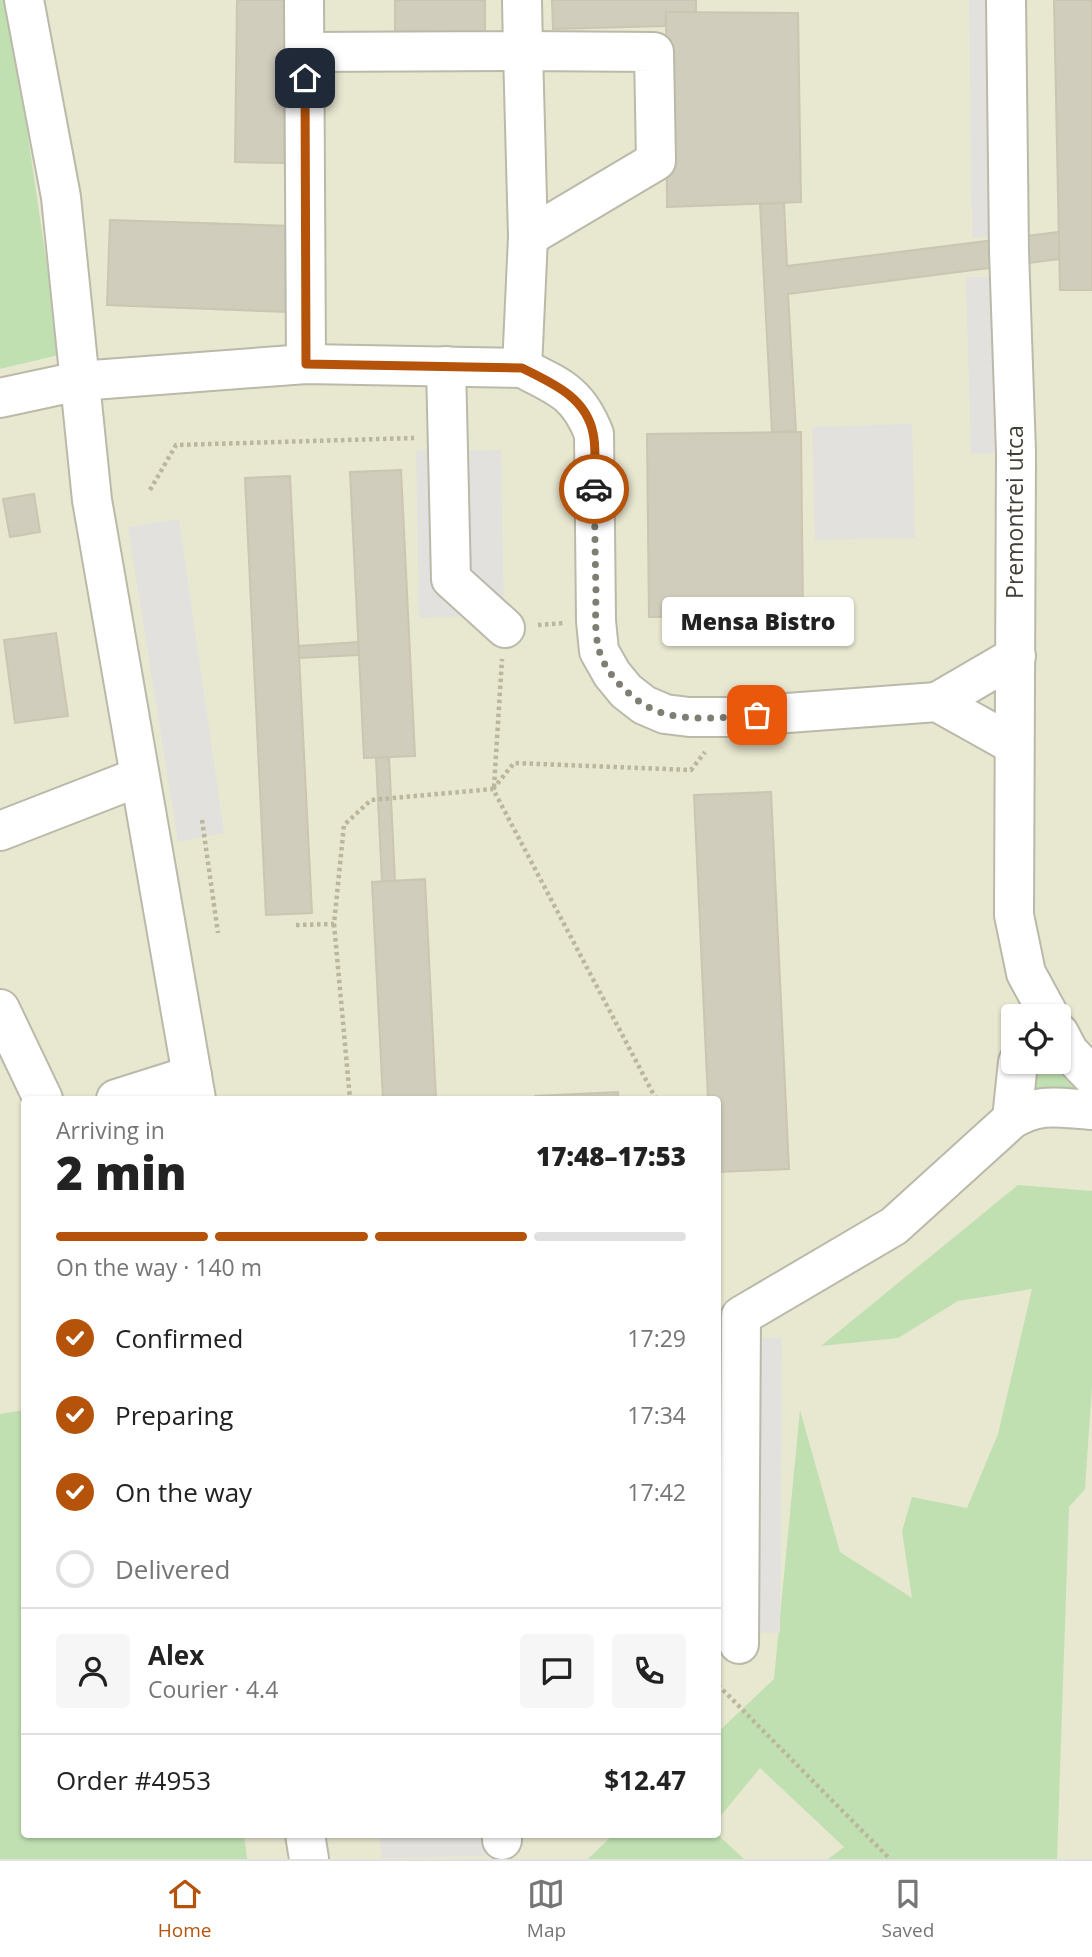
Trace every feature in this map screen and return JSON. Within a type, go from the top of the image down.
[{"type":"street","points":[[24,0],[61,197],[92,500],[194,1087],[136,1096]]},
{"type":"street","points":[[304,0],[306,364]]},
{"type":"street","points":[[522,368],[528,237],[523,0]]},
{"type":"street","name":"Premontrei utca","points":[[1006,0],[1009,251],[1016,452],[1014,915],[1026,973],[1043,1004]]},
{"type":"street","points":[[304,52],[654,52],[656,161],[528,237]]},
{"type":"street","points":[[0,398],[79,381],[306,364],[522,368],[554,384],[573,398],[586,413],[594,434],[596,621],[599,651],[626,691],[644,705],[664,714],[733,717],[937,702],[1016,656]]},
{"type":"street","points":[[446,366],[451,579],[505,628]]},
{"type":"street","points":[[937,702],[1014,745]]},
{"type":"street","points":[[0,831],[139,777]]},
{"type":"street","points":[[1023,1004],[1026,973]]},
{"type":"street","points":[[0,1009],[42,1096]]},
{"type":"street","points":[[1071,1054],[1092,1076]]},
{"type":"street","points":[[1012,1119],[1017,1074]]},
{"type":"street","points":[[739,1644],[741,1316],[894,1226],[1012,1119],[1042,1107],[1092,1110]]},
{"type":"street","points":[[306,1838],[309,1859]]},
{"type":"path","points":[[150,490],[176,445],[446,437]]},
{"type":"path","points":[[596,621],[505,628],[494,789],[654,1096]]},
{"type":"path","points":[[351,1096],[334,924],[344,825],[371,800],[494,789],[513,763],[691,770],[733,717]]},
{"type":"path","points":[[202,820],[218,933]]},
{"type":"path","points":[[296,925],[334,924]]},
{"type":"path","points":[[721,1688],[890,1859]]},
{"type":"shaded area","points":[[8,0],[1092,0],[1092,1859],[0,1859],[0,369],[59,356]]},
{"type":"shaded area","points":[[969,0],[1006,0],[1009,233],[972,238]]},
{"type":"shaded area","points":[[966,277],[1010,277],[1016,452],[971,454]]},
{"type":"shaded area","points":[[912,424],[915,538],[815,540],[812,427]]},
{"type":"shaded area","points":[[501,450],[504,615],[419,618],[416,451]]},
{"type":"shaded area","points":[[179,519],[224,833],[178,842],[128,527]]},
{"type":"shaded area","points":[[741,1338],[782,1338],[780,1633],[739,1632]]},
{"type":"shaded area","points":[[380,1838],[505,1838],[483,1856],[381,1858]]},
{"type":"green space","points":[[0,0],[8,0],[60,355],[0,369]]},
{"type":"green space","points":[[1071,1061],[1092,1110],[1042,1107],[1024,1074],[1071,1074]]},
{"type":"green space","points":[[1018,1185],[1092,1191],[1092,1386],[1085,1489],[1069,1507],[1057,1859],[828,1859],[844,1847],[760,1768],[721,1815],[721,1729],[774,1679],[800,1410],[840,1552],[912,1598],[902,1531],[912,1497],[967,1508],[998,1434],[1032,1289],[958,1301],[898,1338],[821,1346]]},
{"type":"green space","points":[[21,1410],[21,1838],[244,1838],[247,1859],[0,1859],[0,1414]]},
{"type":"green space","points":[[610,1838],[721,1838],[744,1859],[588,1859]]},
{"type":"building","points":[[237,0],[286,0],[284,163],[235,162]]},
{"type":"building","points":[[395,0],[485,0],[485,38],[395,39]]},
{"type":"building","points":[[552,0],[696,0],[696,12],[666,12],[665,26],[553,29]]},
{"type":"building","points":[[1054,0],[1092,0],[1092,290],[1060,290]]},
{"type":"building","points":[[666,12],[798,13],[801,202],[667,207]]},
{"type":"building","points":[[784,203],[787,266],[1059,232],[1059,259],[788,294],[796,431],[772,432],[760,204]]},
{"type":"building","points":[[110,220],[291,226],[288,312],[107,305]]},
{"type":"building","points":[[801,432],[803,615],[649,617],[647,434]]},
{"type":"building","points":[[401,470],[415,756],[364,758],[350,472]]},
{"type":"building","points":[[290,476],[312,913],[266,915],[245,478]]},
{"type":"building","points":[[34,494],[40,532],[10,537],[3,499]]},
{"type":"building","points":[[56,633],[68,716],[15,723],[4,640]]},
{"type":"building","points":[[358,642],[359,655],[299,658],[299,646]]},
{"type":"building","points":[[389,757],[395,881],[382,882],[376,758]]},
{"type":"building","points":[[771,792],[789,1169],[721,1172],[721,1096],[708,1096],[694,795]]},
{"type":"building","points":[[425,879],[436,1096],[383,1096],[372,882]]},
{"type":"building","points":[[618,1092],[618,1096],[535,1096]]},
{"type":"way so far","points":[[594,489],[596,621],[599,651],[612,674],[626,691],[644,705],[664,714],[689,717],[757,715]]},
{"type":"place","name":"Mensa Bistro","points":[[757,715]]},
{"type":"route","points":[[305,78],[306,364],[522,368],[554,384],[573,398],[586,413],[594,434],[594,489]]}]
